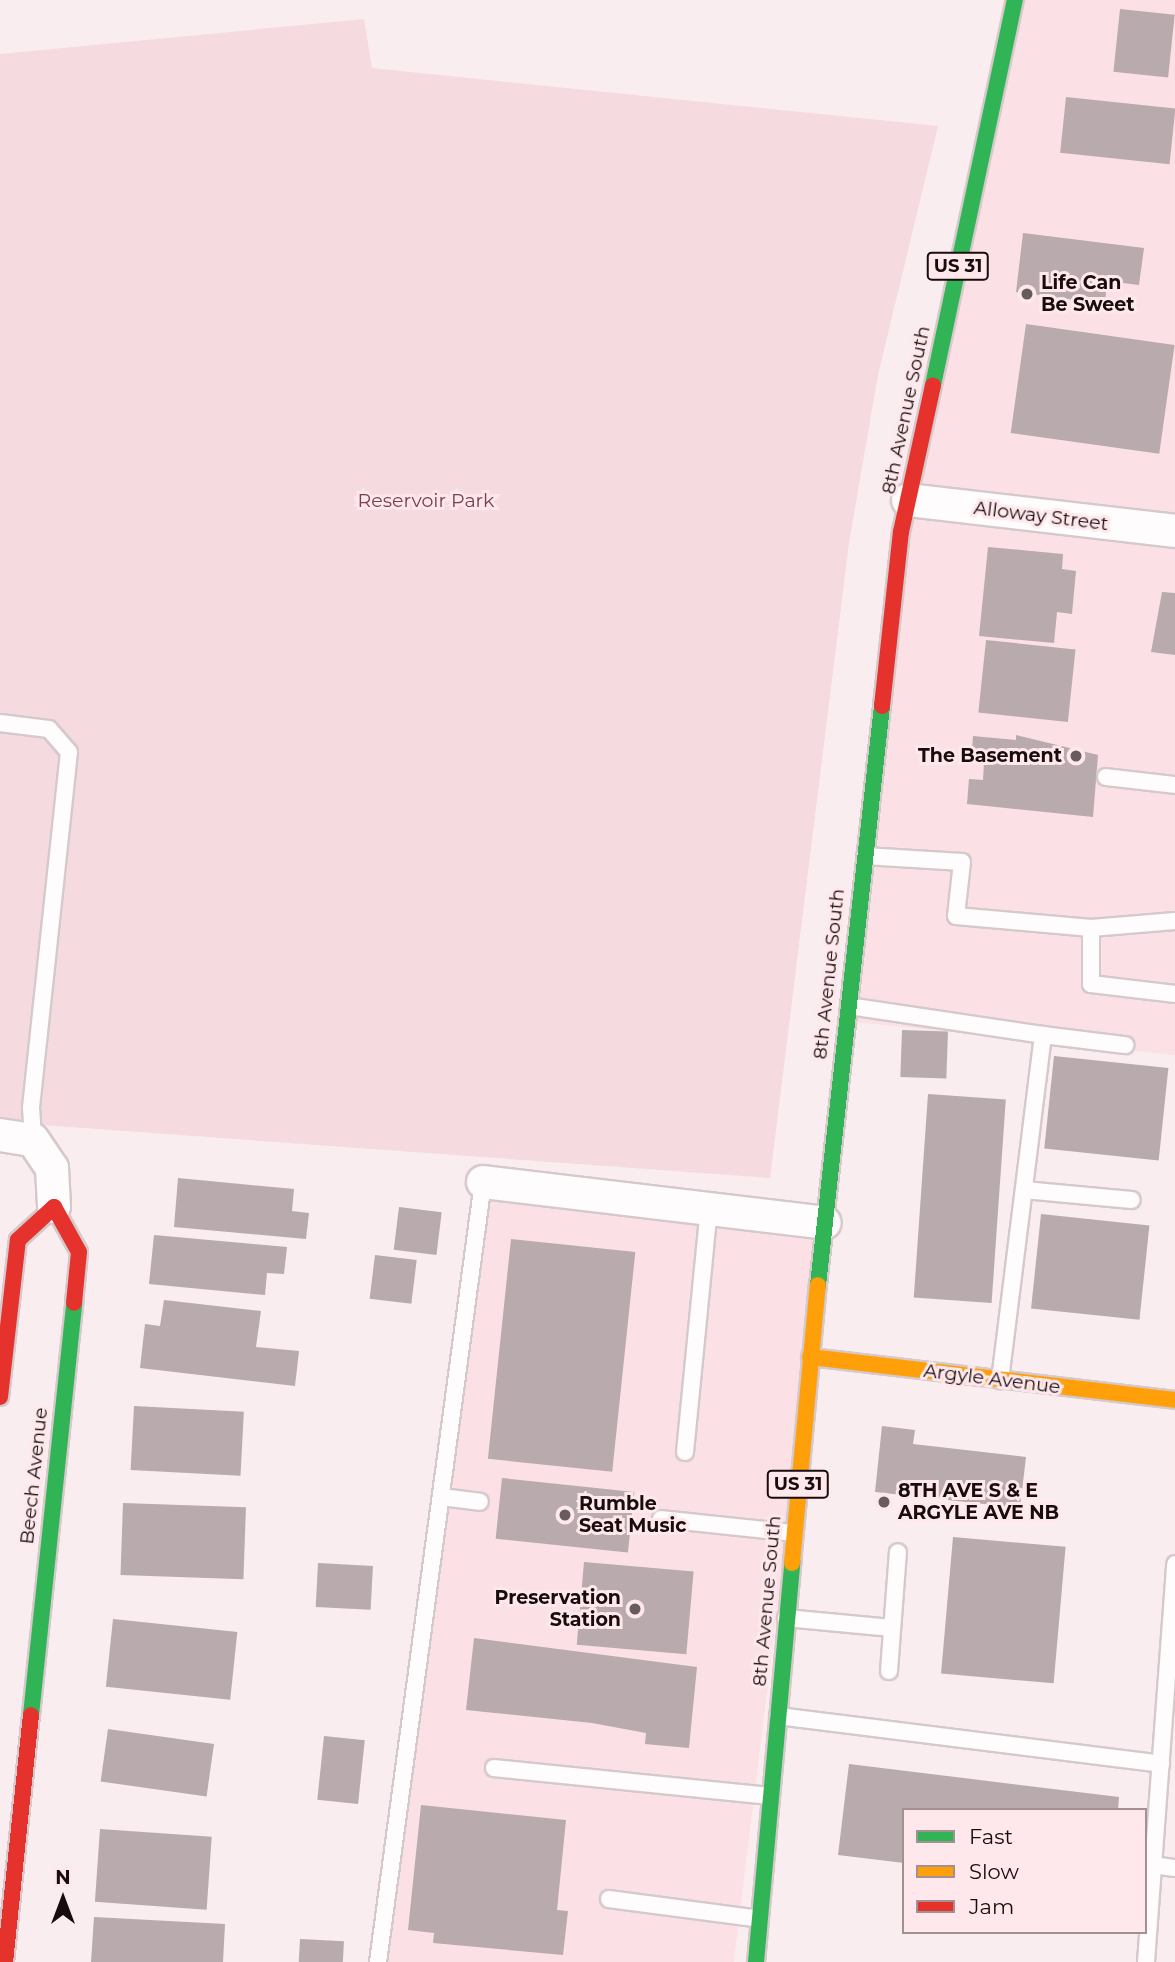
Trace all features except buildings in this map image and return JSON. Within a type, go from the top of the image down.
[{"type":"main road","name":"8th Avenue South","points":[[756,1962],[810,1357],[863,855],[908,500],[1015,0]]},
{"type":"main road","points":[[0,1397],[18,1240],[54,1207]]},
{"type":"main road","name":"Beech Avenue","points":[[5,1962],[9,1828],[79,1252],[54,1207]]},
{"type":"main road","name":"Argyle Avenue","points":[[810,1357],[1175,1400]]},
{"type":"street","name":"Alloway Street","points":[[908,500],[1175,531]]},
{"type":"street","points":[[0,1135],[33,1140],[52,1168],[54,1207]]},
{"type":"street","points":[[483,1182],[825,1223]]},
{"type":"lane","points":[[0,723],[49,729],[69,752],[31,1108],[33,1140]]},
{"type":"lane","points":[[1106,777],[1175,785]]},
{"type":"lane","points":[[863,855],[962,862],[956,916],[1091,928],[1175,921]]},
{"type":"lane","points":[[1091,928],[1091,984],[1175,994]]},
{"type":"lane","points":[[847,1006],[1125,1045]]},
{"type":"lane","points":[[1000,1380],[1043,1035]]},
{"type":"lane","points":[[379,1962],[483,1182]]},
{"type":"lane","points":[[1024,1190],[1132,1200]]},
{"type":"lane","points":[[685,1452],[709,1209]]},
{"type":"lane","points":[[441,1497],[480,1502]]},
{"type":"lane","points":[[661,1519],[794,1533]]},
{"type":"lane","points":[[889,1671],[898,1552]]},
{"type":"lane","points":[[1146,1962],[1175,1564]]},
{"type":"lane","points":[[786,1618],[892,1628]]},
{"type":"lane","points":[[778,1716],[1161,1764]]},
{"type":"lane","points":[[494,1768],[770,1796]]},
{"type":"lane","points":[[1153,1865],[1175,1868]]},
{"type":"lane","points":[[609,1899],[760,1919]]},
{"type":"shaded area","points":[[1014,0],[1175,0],[1175,1055],[845,1021],[908,500]]},
{"type":"shaded area","points":[[483,1182],[824,1224],[734,1962],[387,1962]]},
{"type":"green space","name":"Reservoir Park","points":[[364,19],[372,68],[938,126],[878,375],[849,543],[770,1178],[0,1122],[0,54]]},
{"type":"traffic: fast","points":[[933,385],[1015,0]]},
{"type":"traffic: fast","points":[[818,1285],[882,706]]},
{"type":"traffic: fast","points":[[31,1715],[74,1303]]},
{"type":"traffic: fast","points":[[756,1962],[792,1563]]},
{"type":"traffic: slow","points":[[792,1563],[818,1285]]},
{"type":"traffic: slow","points":[[810,1357],[1175,1400]]},
{"type":"traffic: jam","points":[[882,706],[901,532],[933,385]]},
{"type":"traffic: jam","points":[[0,1397],[18,1240],[54,1207],[79,1252],[74,1303]]},
{"type":"traffic: jam","points":[[5,1962],[31,1715]]},
{"type":"place","name":"Life Can Be Sweet","points":[[1027,294]]},
{"type":"place","name":"The Basement","points":[[1076,756]]},
{"type":"place","name":"8TH AVE S & E ARGYLE AVE NB","points":[[884,1502]]},
{"type":"place","name":"Rumble Seat Music","points":[[565,1515]]},
{"type":"place","name":"Preservation Station","points":[[635,1609]]}]
